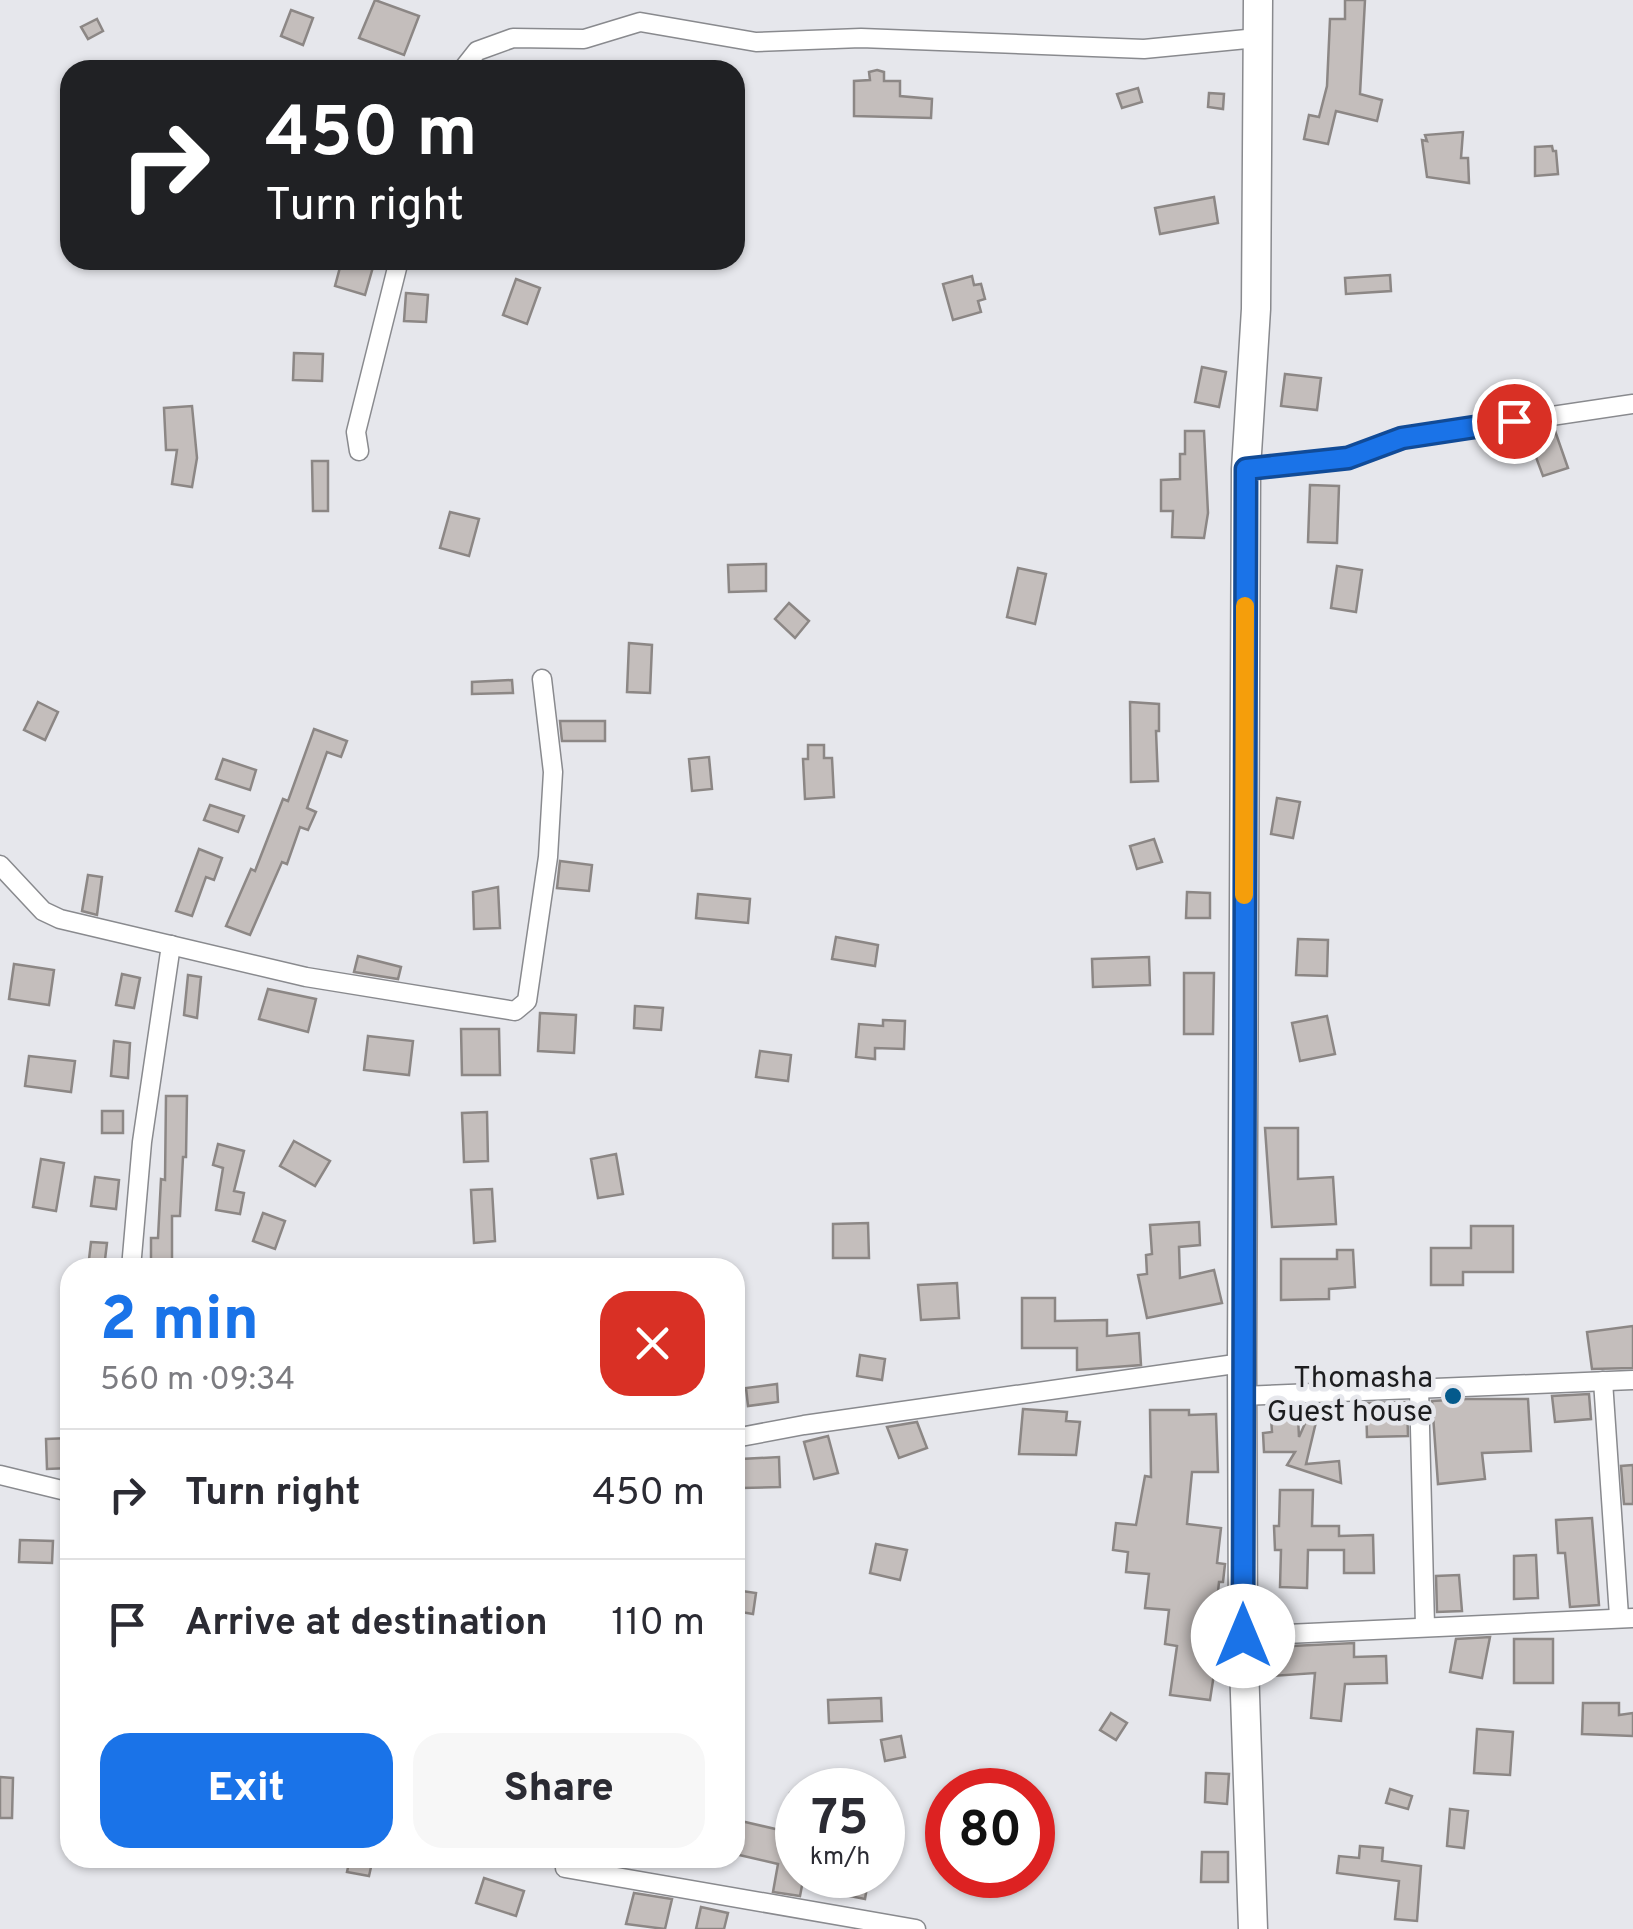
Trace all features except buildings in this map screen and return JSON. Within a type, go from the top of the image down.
[{"type":"highway","points":[[1253,1929],[1243,1636],[1242,1364],[1246,469],[1256,309],[1258,0]]},
{"type":"street","points":[[470,60],[477,51],[512,38],[584,39],[640,22],[756,42],[860,38],[1144,49],[1257,38]]},
{"type":"street","points":[[359,452],[356,432],[396,270]]},
{"type":"street","points":[[1246,469],[1348,458],[1402,438],[1633,404]]},
{"type":"street","points":[[0,865],[43,911],[60,919],[306,977],[514,1012],[528,1001],[548,857],[553,772],[542,679]]},
{"type":"street","points":[[132,1258],[142,1142],[171,946]]},
{"type":"street","points":[[745,1436],[1242,1364]]},
{"type":"street","points":[[1242,1396],[1633,1380]]},
{"type":"street","points":[[1243,1636],[1626,1617],[1602,1381]]},
{"type":"street","points":[[1420,1388],[1425,1626]]},
{"type":"street","points":[[0,1475],[60,1490]]},
{"type":"street","points":[[565,1868],[916,1929]]},
{"type":"slow traffic","points":[[1244,895],[1245,606]]},
{"type":"place","name":"Thomasha Guest house","points":[[1453,1396]]},
{"type":"route","points":[[1243,1636],[1246,469],[1348,458],[1402,438],[1514,421]]}]
